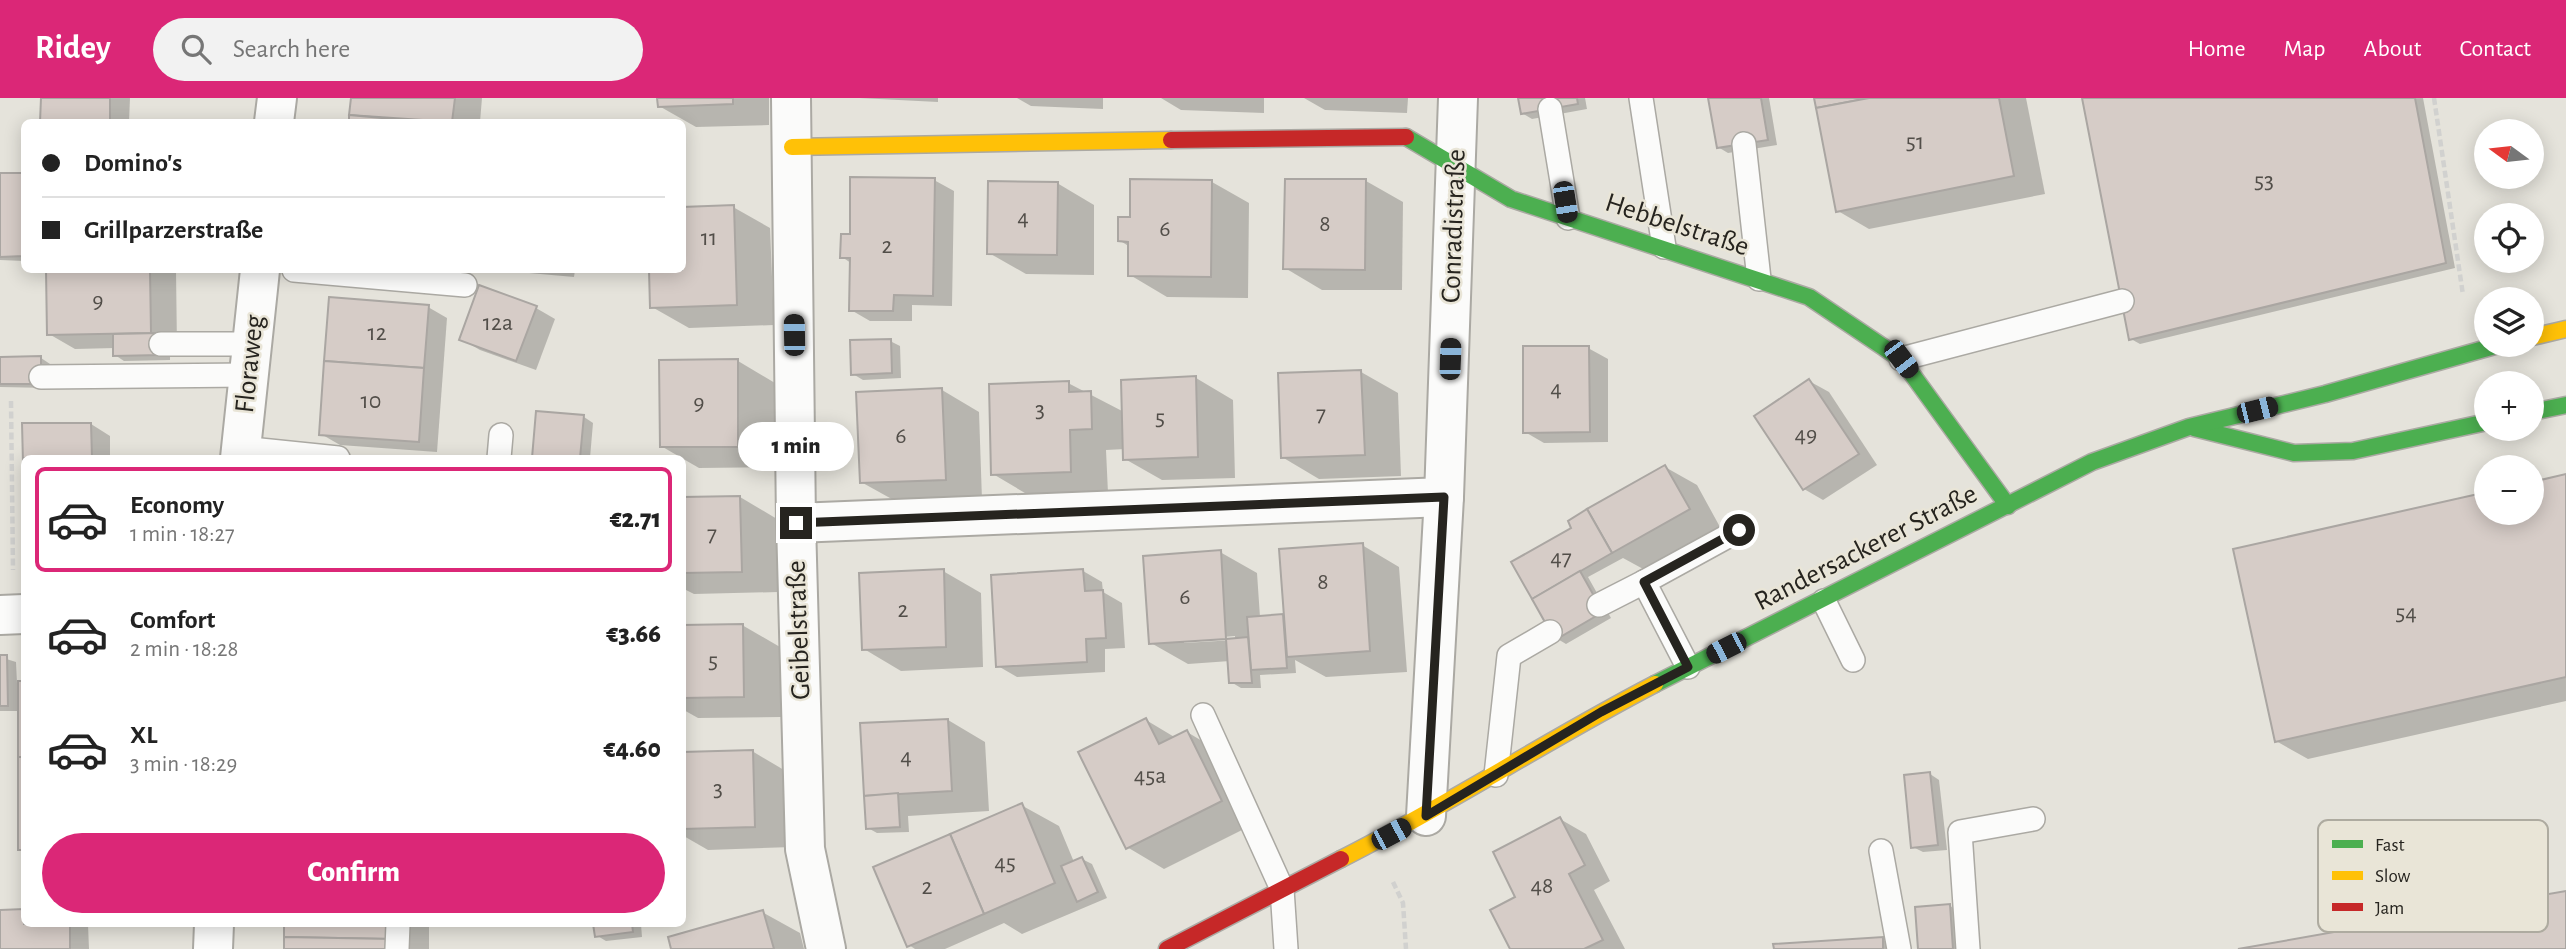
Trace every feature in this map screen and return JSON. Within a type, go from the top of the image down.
[{"type":"street","points":[[274,119],[276,98]]},
{"type":"street","name":"Geibelstraße","points":[[791,98],[796,523],[806,849],[826,949]]},
{"type":"street","name":"Conradistraße","points":[[1426,816],[1444,497],[1458,98]]},
{"type":"street","name":"Hebbelstraße","points":[[792,147],[1403,136],[1511,199],[1664,247],[1809,297],[1901,359],[2008,506]]},
{"type":"street","name":"Floraweg","points":[[241,454],[260,273]]},
{"type":"street","points":[[2544,334],[2566,329]]},
{"type":"street","name":"Randersackerer Straße","points":[[1167,949],[1426,816],[1601,712],[1824,601],[1956,530],[2092,462],[2189,427],[2325,394],[2474,350]]},
{"type":"street","points":[[2544,410],[2566,405]]},
{"type":"street","points":[[2189,427],[2294,453],[2353,451],[2474,425]]},
{"type":"street","points":[[796,523],[1444,497]]},
{"type":"street","points":[[0,615],[21,614]]},
{"type":"street","points":[[213,949],[214,927]]},
{"type":"lane","points":[[1641,98],[1664,247]]},
{"type":"lane","points":[[1550,109],[1568,218]]},
{"type":"lane","points":[[1744,144],[1759,279]]},
{"type":"lane","points":[[328,273],[465,285]]},
{"type":"lane","points":[[1901,359],[2122,301]]},
{"type":"lane","points":[[161,344],[250,359]]},
{"type":"lane","points":[[41,377],[250,359]]},
{"type":"lane","points":[[499,455],[501,435]]},
{"type":"lane","points":[[241,454],[265,455]]},
{"type":"lane","points":[[1598,606],[1739,530]]},
{"type":"lane","points":[[1644,582],[1688,667]]},
{"type":"lane","points":[[1824,601],[1853,660]]},
{"type":"lane","points":[[1496,775],[1509,656],[1550,632]]},
{"type":"lane","points":[[1203,715],[1282,889],[1286,949]]},
{"type":"lane","points":[[1968,949],[1960,832],[2033,819]]},
{"type":"lane","points":[[1881,851],[1899,949]]},
{"type":"lane","points":[[397,949],[398,927]]},
{"type":"path","points":[[2434,98],[2463,295]]},
{"type":"path","points":[[13,572],[11,398],[23,397]]},
{"type":"path","points":[[1374,843],[1403,903],[1406,949]]},
{"type":"building","points":[[41,98],[110,98],[110,119],[40,119]]},
{"type":"building","points":[[351,98],[455,98],[452,119],[349,115]]},
{"type":"building","points":[[657,98],[733,98],[733,104],[658,107]]},
{"type":"building","points":[[1518,98],[1577,98],[1578,104],[1521,114]]},
{"type":"building","points":[[1708,98],[1761,98],[1768,140],[1717,148]]},
{"type":"building","points":[[1814,98],[1869,98],[1816,108]]},
{"type":"building","points":[[1869,98],[1999,98],[2014,176],[1836,212],[1816,108]]},
{"type":"building","points":[[2082,98],[2415,98],[2446,263],[2129,340]]},
{"type":"building","points":[[349,115],[393,119],[349,119]]},
{"type":"building","points":[[0,173],[21,173],[21,256],[0,257]]},
{"type":"building","points":[[850,177],[935,178],[933,296],[894,295],[893,311],[849,311],[850,258],[840,258],[841,234],[850,234]]},
{"type":"building","points":[[1130,179],[1212,180],[1211,277],[1128,276],[1128,242],[1118,241],[1118,217],[1130,217]]},
{"type":"building","points":[[1285,179],[1366,179],[1365,270],[1283,269]]},
{"type":"building","points":[[988,181],[1058,182],[1057,255],[987,254]]},
{"type":"building","points":[[734,205],[737,305],[650,308],[649,273],[686,273],[686,207]]},
{"type":"building","points":[[46,273],[150,273],[151,333],[47,335]]},
{"type":"building","points":[[479,285],[537,306],[516,361],[459,340]]},
{"type":"building","points":[[329,297],[429,305],[424,368],[324,361]]},
{"type":"building","points":[[160,333],[161,355],[113,356],[113,334]]},
{"type":"building","points":[[891,339],[892,373],[851,375],[850,340]]},
{"type":"building","points":[[1523,346],[1589,346],[1590,432],[1523,433]]},
{"type":"building","points":[[41,356],[41,384],[0,384],[0,357]]},
{"type":"building","points":[[738,359],[738,447],[660,447],[659,360]]},
{"type":"building","points":[[324,361],[424,368],[419,442],[319,435]]},
{"type":"building","points":[[1361,370],[1365,455],[1281,458],[1278,373]]},
{"type":"building","points":[[1196,376],[1198,457],[1123,460],[1121,380]]},
{"type":"building","points":[[1809,379],[1859,454],[1803,490],[1754,416]]},
{"type":"building","points":[[1069,381],[1069,392],[1091,391],[1092,429],[1070,430],[1071,472],[991,475],[989,384]]},
{"type":"building","points":[[942,388],[946,480],[860,483],[856,392]]},
{"type":"building","points":[[536,411],[584,415],[580,455],[532,455]]},
{"type":"building","points":[[22,423],[91,423],[92,455],[23,455]]},
{"type":"building","points":[[1665,465],[1690,509],[1612,553],[1587,509]]},
{"type":"building","points":[[2566,474],[2566,677],[2275,742],[2233,549],[2474,495],[2474,525],[2544,525],[2544,479]]},
{"type":"building","points":[[740,496],[742,572],[686,573],[686,497]]},
{"type":"building","points":[[1587,509],[1612,553],[1532,599],[1511,562],[1571,528],[1568,521]]},
{"type":"building","points":[[1363,543],[1370,651],[1287,657],[1279,549]]},
{"type":"building","points":[[1221,550],[1226,639],[1149,644],[1143,556]]},
{"type":"building","points":[[944,569],[946,647],[862,650],[859,573]]},
{"type":"building","points":[[1083,569],[1085,591],[1103,590],[1106,638],[1086,639],[1087,662],[996,667],[991,575]]},
{"type":"building","points":[[1580,571],[1603,612],[1555,640],[1532,599]]},
{"type":"building","points":[[1283,614],[1287,668],[1251,670],[1247,617]]},
{"type":"building","points":[[743,624],[744,697],[686,698],[686,625]]},
{"type":"building","points":[[1248,637],[1252,683],[1229,683],[1226,639]]},
{"type":"building","points":[[0,655],[7,655],[8,706],[0,706]]},
{"type":"building","points":[[18,681],[21,681],[21,757],[18,757]]},
{"type":"building","points":[[1146,718],[1159,744],[1187,730],[1222,801],[1126,849],[1078,752]]},
{"type":"building","points":[[948,719],[952,791],[864,796],[860,723]]},
{"type":"building","points":[[753,750],[755,827],[686,829],[686,752]]},
{"type":"building","points":[[18,757],[21,757],[21,850],[18,850]]},
{"type":"building","points":[[1930,772],[1938,845],[1911,848],[1904,775]]},
{"type":"building","points":[[898,793],[900,827],[866,829],[864,796]]},
{"type":"building","points":[[1022,803],[1055,883],[984,914],[950,834]]},
{"type":"building","points":[[1560,817],[1585,865],[1569,874],[1603,940],[1584,949],[1510,949],[1490,910],[1515,897],[1493,852]]},
{"type":"building","points":[[950,834],[984,914],[907,947],[873,867]]},
{"type":"building","points":[[1082,857],[1098,892],[1077,902],[1061,866]]},
{"type":"building","points":[[2566,891],[2566,949],[2238,949],[2334,932],[2548,932],[2548,894]]},
{"type":"building","points":[[1950,904],[1953,949],[1918,949],[1915,907]]},
{"type":"building","points":[[21,909],[21,927],[70,927],[70,949],[0,949],[0,910]]},
{"type":"building","points":[[763,910],[774,949],[671,949],[668,937]]},
{"type":"building","points":[[284,927],[392,927],[392,939],[284,937]]},
{"type":"building","points":[[593,927],[632,927],[633,932],[595,937]]},
{"type":"building","points":[[284,937],[392,939],[392,949],[284,949]]},
{"type":"building","points":[[1883,937],[1883,949],[1774,949],[1773,944]]},
{"type":"traffic: fast","points":[[1406,137],[1511,199],[1809,297],[1901,359],[2008,506]]},
{"type":"traffic: fast","points":[[1655,684],[2092,462],[2189,427],[2325,394],[2474,352]]},
{"type":"traffic: fast","points":[[2544,410],[2566,405]]},
{"type":"traffic: fast","points":[[2194,428],[2294,453],[2353,451],[2474,425]]},
{"type":"traffic: slow","points":[[792,147],[1171,140]]},
{"type":"traffic: slow","points":[[2544,334],[2566,329]]},
{"type":"traffic: slow","points":[[1341,859],[1655,684]]},
{"type":"traffic: jam","points":[[1171,140],[1406,137]]},
{"type":"traffic: jam","points":[[1167,949],[1341,859]]},
{"type":"route","points":[[796,523],[1444,497],[1426,816],[1601,712],[1688,667],[1644,582],[1739,530]]}]
